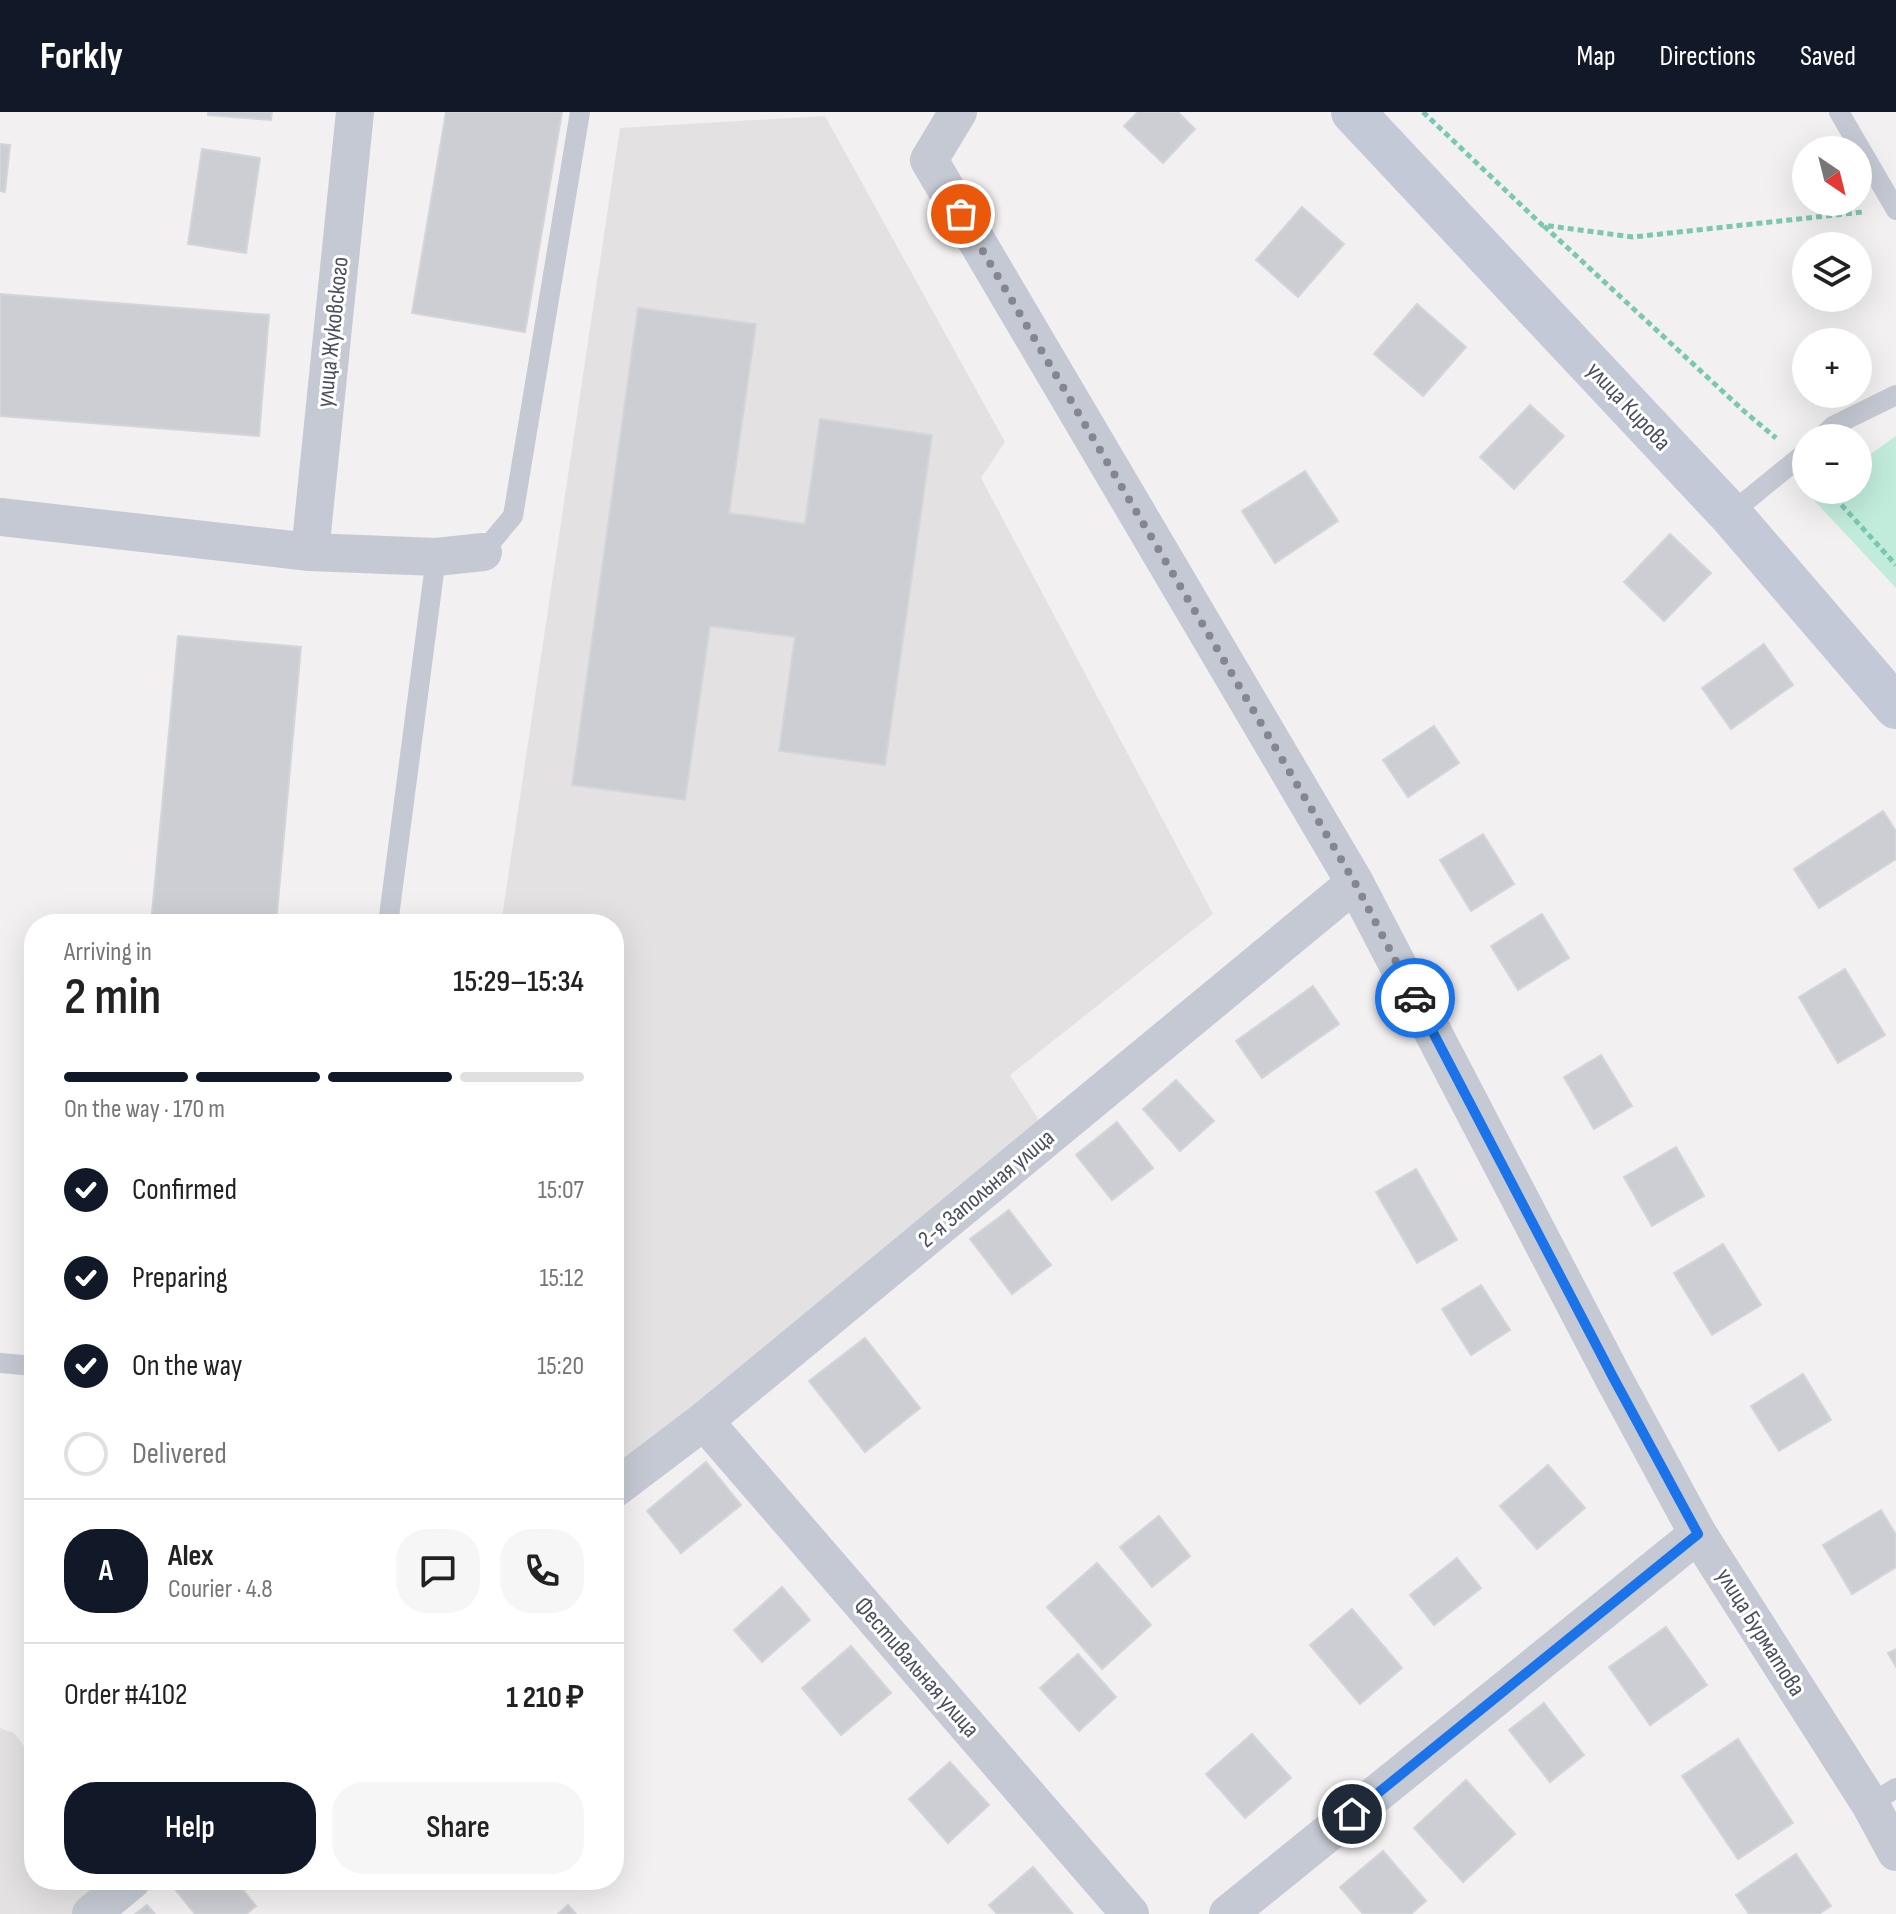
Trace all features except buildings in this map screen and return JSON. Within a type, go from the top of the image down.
[{"type":"main road","name":"улица Кирова","points":[[1353,112],[1730,514],[1896,707]]},
{"type":"street","name":"улица Жуковского","points":[[310,552],[355,112]]},
{"type":"street","name":"улица Бурматова","points":[[958,112],[929,160],[1355,883],[1698,1534],[1883,1796],[1896,1852]]},
{"type":"street","points":[[0,517],[310,552],[436,557],[483,552]]},
{"type":"street","name":"2-я Запольная улица","points":[[624,1481],[704,1421],[1355,883]]},
{"type":"street","name":"Фестивальная улица","points":[[704,1421],[1130,1914]]},
{"type":"street","points":[[1228,1914],[1698,1534]]},
{"type":"street","points":[[91,1914],[120,1890]]},
{"type":"lane","points":[[483,552],[513,516],[580,112]]},
{"type":"lane","points":[[1839,112],[1896,210]]},
{"type":"lane","points":[[1837,424],[1896,395]]},
{"type":"lane","points":[[1730,514],[1792,464]]},
{"type":"lane","points":[[389,914],[436,557]]},
{"type":"lane","points":[[0,1363],[24,1365]]},
{"type":"path","points":[[1423,112],[1745,412],[1792,447]]},
{"type":"path","points":[[1542,225],[1633,237],[1896,210]]},
{"type":"path","points":[[1841,504],[1896,565]]},
{"type":"shaded area","points":[[825,116],[1005,442],[981,478],[1213,914],[1010,1075],[1042,1125],[624,1486],[624,914],[502,914],[620,128]]},
{"type":"shaded area","points":[[0,1728],[14,1733],[24,1746],[24,1890],[109,1890],[80,1914],[0,1914]]},
{"type":"green space","points":[[1896,436],[1896,588],[1818,504],[1872,504],[1872,453]]},
{"type":"way so far","points":[[961,214],[1355,883],[1415,998]]},
{"type":"route","points":[[1352,1814],[1698,1534],[1415,998]]}]
